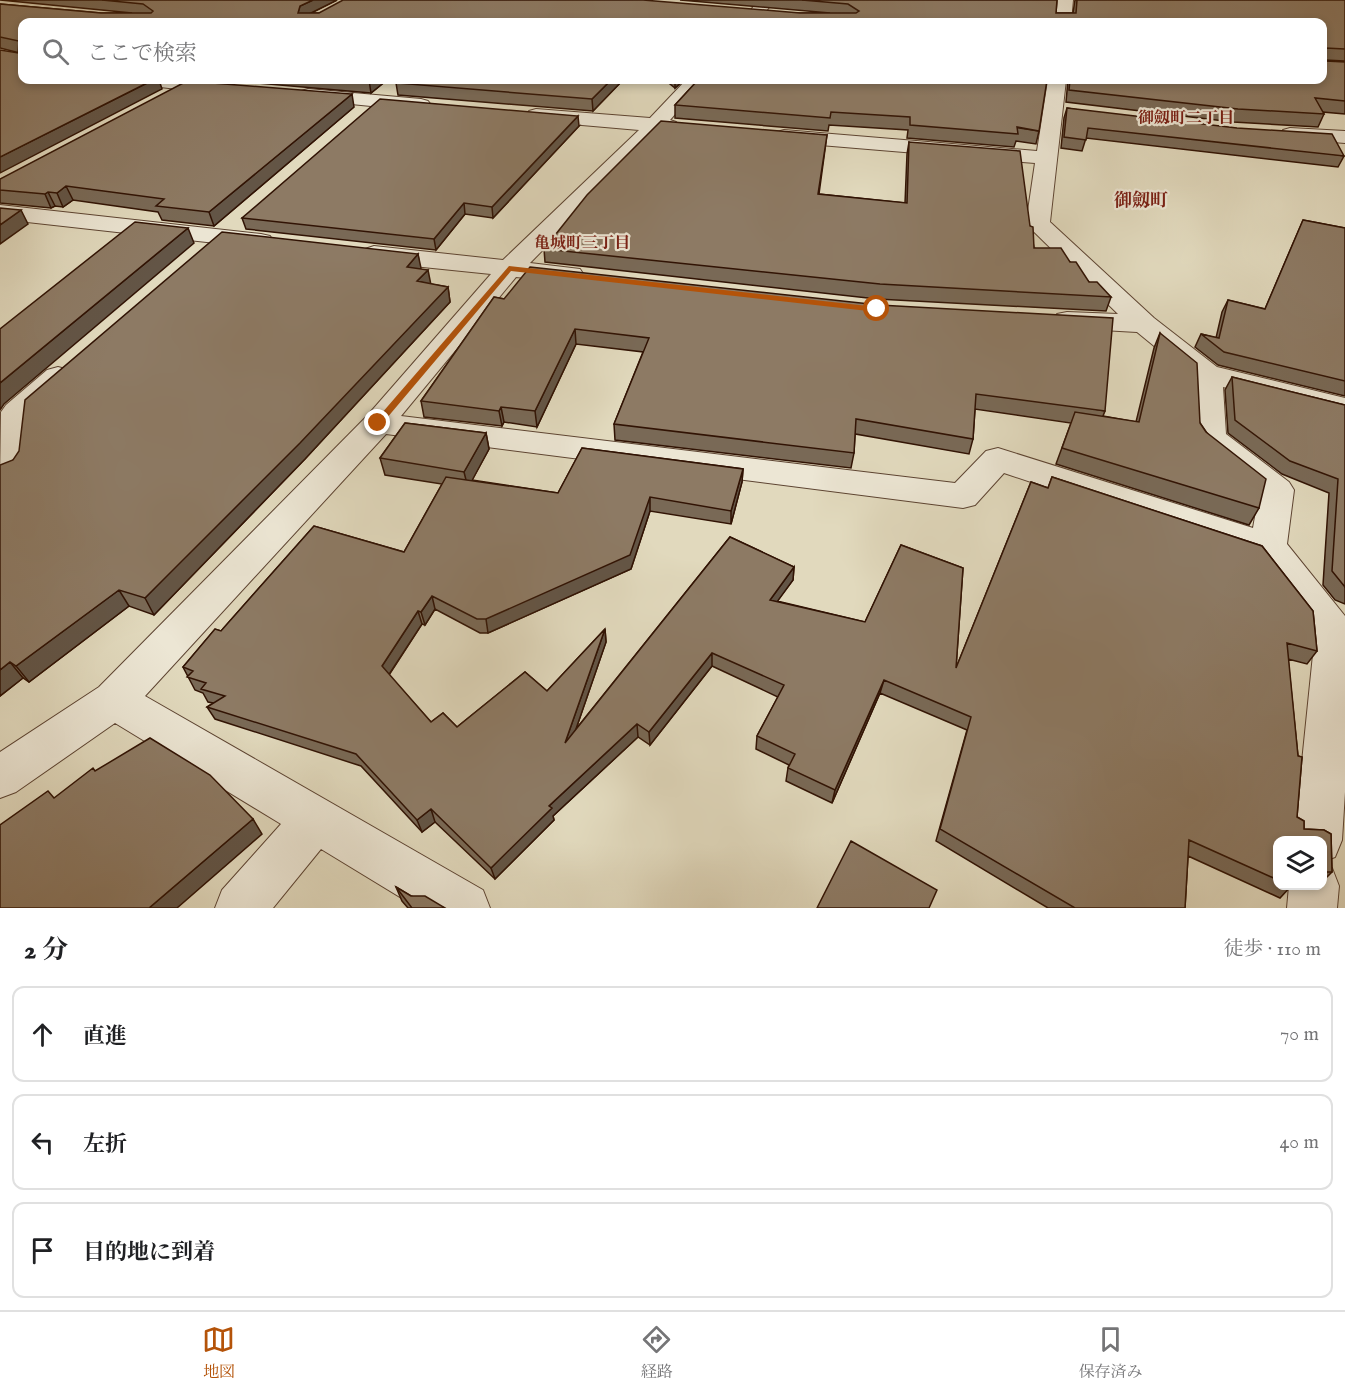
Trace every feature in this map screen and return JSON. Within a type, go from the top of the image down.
[{"type":"street","points":[[752,18],[767,0]]},
{"type":"street","points":[[1063,18],[1065,0]]},
{"type":"street","points":[[733,12],[752,18],[779,16]]},
{"type":"street","points":[[156,102],[189,84]]},
{"type":"street","points":[[206,84],[247,90]]},
{"type":"street","points":[[352,124],[396,84]]},
{"type":"street","points":[[0,777],[114,700],[378,423],[509,269],[655,125],[690,84]]},
{"type":"street","points":[[1057,84],[1038,224],[1144,324],[1207,374],[1345,408]]},
{"type":"street","points":[[294,94],[436,106]]},
{"type":"street","points":[[1054,108],[1076,111]]},
{"type":"street","points":[[516,113],[690,128]]},
{"type":"street","points":[[1267,132],[1345,137]]},
{"type":"street","points":[[762,134],[1048,158]]},
{"type":"street","points":[[0,212],[290,244]]},
{"type":"street","points":[[195,259],[248,214]]},
{"type":"street","points":[[348,251],[592,278]]},
{"type":"street","points":[[1040,318],[1144,324]]},
{"type":"street","points":[[0,472],[10,466],[17,412],[79,358]]},
{"type":"street","points":[[1207,374],[1210,438],[1277,490],[1268,547]]},
{"type":"street","points":[[378,423],[963,496],[998,459],[1268,547],[1335,632],[1318,836]]},
{"type":"street","points":[[114,700],[465,908]]},
{"type":"street","points":[[240,908],[316,819]]},
{"type":"street","points":[[1312,908],[1314,890]]},
{"type":"building","points":[[102,0],[313,0],[300,6],[298,13],[319,13],[343,0],[643,0],[800,13],[856,13],[859,11],[848,4],[802,0],[1057,0],[1056,13],[1076,13],[1077,0],[1345,0],[1345,49],[1327,48],[1327,18],[18,18],[18,41],[0,37],[0,4],[101,13],[151,13],[153,11],[143,4]]},
{"type":"building","points":[[0,50],[18,53],[18,84],[145,84],[0,157]]},
{"type":"building","points":[[1327,61],[1345,62],[1345,101],[1315,98],[1324,114],[1238,109],[1069,90],[1070,84],[1327,84]]},
{"type":"building","points":[[181,84],[225,84],[352,94],[209,212],[156,206],[164,199],[66,186],[57,193],[45,194],[0,190],[0,179]]},
{"type":"building","points":[[408,84],[607,84],[592,99]]},
{"type":"building","points":[[694,84],[1046,84],[1039,131],[1017,127],[1018,134],[910,125],[910,117],[831,112],[830,118],[675,105]]},
{"type":"building","points":[[380,99],[578,116],[492,207],[464,203],[434,239],[242,218]]},
{"type":"building","points":[[1067,108],[1237,128],[1332,134],[1344,156],[1088,128],[1086,140],[1064,137]]},
{"type":"building","points":[[661,121],[827,135],[818,194],[907,203],[909,142],[1020,151],[1030,226],[1033,227],[1034,248],[1061,248],[1070,262],[1076,262],[1089,282],[1097,282],[1111,297],[880,284],[544,249],[587,195]]},
{"type":"building","points":[[0,208],[21,210],[0,225]]},
{"type":"building","points":[[1303,220],[1345,228],[1345,381],[1224,352],[1201,334],[1219,338],[1228,300],[1265,309]]},
{"type":"building","points":[[135,222],[188,228],[0,383],[0,329]]},
{"type":"building","points":[[222,232],[418,254],[407,267],[428,270],[417,281],[448,287],[300,443],[145,598],[119,590],[16,666],[10,662],[0,670],[0,465],[13,460],[19,451],[25,400]]},
{"type":"building","points":[[530,267],[879,305],[1113,318],[1105,411],[976,394],[973,439],[856,419],[854,453],[614,424],[649,338],[575,329],[535,411],[501,407],[499,411],[421,401],[494,297],[504,299]]},
{"type":"building","points":[[1160,333],[1197,363],[1200,423],[1206,432],[1266,479],[1259,508],[1062,448],[1075,412],[1139,422]]},
{"type":"building","points":[[1232,377],[1345,405],[1345,587],[1332,571],[1338,479],[1290,461],[1235,420]]},
{"type":"building","points":[[405,423],[486,433],[464,472],[380,458]]},
{"type":"building","points":[[582,448],[743,469],[731,511],[650,497],[630,555],[486,619],[477,619],[432,596],[421,612],[418,611],[382,666],[431,722],[443,713],[457,727],[525,672],[547,691],[605,629],[565,743],[730,537],[794,567],[770,600],[865,622],[901,545],[963,568],[956,668],[1031,482],[1048,488],[1052,477],[1262,546],[1313,611],[1317,651],[1287,643],[1298,756],[1302,757],[1297,817],[1304,821],[1304,829],[1324,830],[1331,834],[1332,872],[1327,872],[1327,836],[1273,836],[1273,878],[1189,840],[1185,908],[1075,908],[940,829],[971,717],[884,680],[835,790],[788,768],[795,754],[757,736],[784,685],[712,653],[649,732],[637,724],[549,806],[552,808],[491,868],[431,809],[417,820],[356,754],[207,707],[225,696],[201,689],[206,683],[187,677],[193,671],[183,667],[215,629],[221,631],[314,526],[404,552],[446,477],[558,493]]},
{"type":"building","points":[[150,738],[210,775],[253,819],[149,908],[0,908],[0,825],[48,791],[54,798],[93,768],[95,771]]},
{"type":"building","points":[[851,841],[937,890],[929,908],[817,908]]},
{"type":"building","points":[[396,887],[411,896],[425,896],[445,908],[412,908]]},
{"type":"district","name":"御劔町二丁目","points":[[1186,119]]},
{"type":"district","name":"御劔町","points":[[1141,201]]},
{"type":"district","name":"亀城町三丁目","points":[[582,244]]},
{"type":"route","points":[[378,423],[509,269],[877,309]]}]
